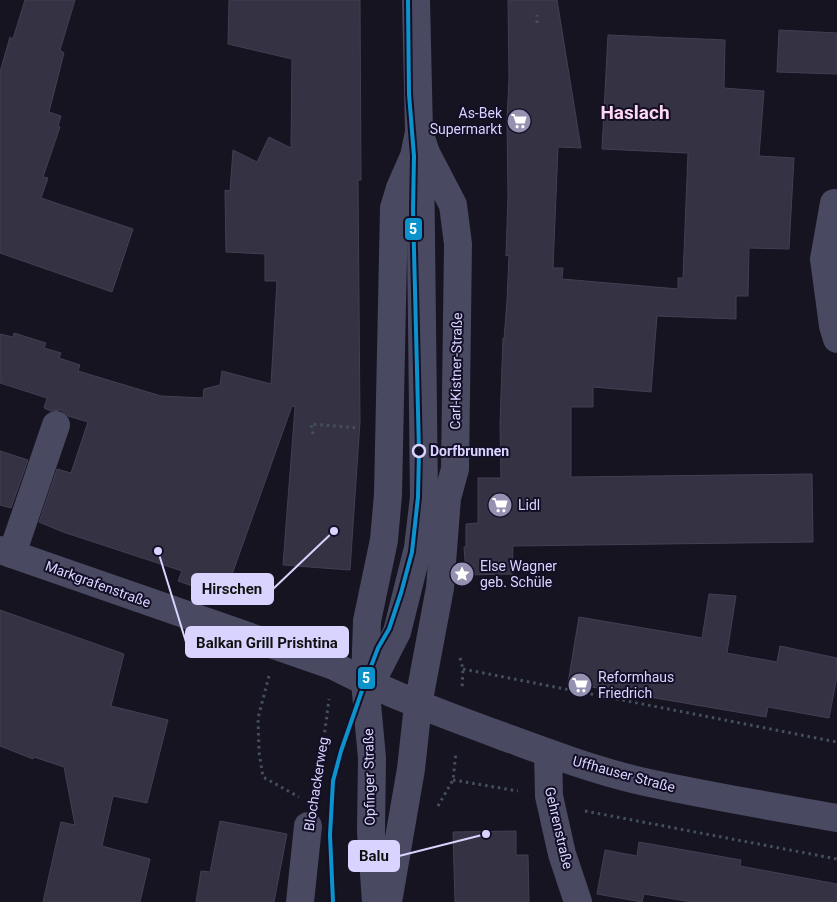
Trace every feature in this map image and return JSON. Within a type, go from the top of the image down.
[{"type":"street","name":"Carl-Kistner-Straße","points":[[367,683],[367,621],[384,540],[388,495],[394,208],[400,188],[414,156],[419,132],[416,0]]},
{"type":"street","name":"Carl-Kistner-Straße","points":[[418,705],[440,588],[447,498],[455,469],[458,244],[453,205],[426,153],[419,132]]},
{"type":"street","points":[[367,683],[397,632],[418,548],[424,497],[419,132]]},
{"type":"street","points":[[834,203],[824,258],[833,326],[837,339]]},
{"type":"street","points":[[6,552],[56,425]]},
{"type":"street","name":"Markgrafenstraße","points":[[6,552],[334,666],[367,683],[418,705]]},
{"type":"street","name":"Opfinger Straße","points":[[367,683],[372,758],[371,832],[376,902]]},
{"type":"street","points":[[388,902],[411,769],[418,705]]},
{"type":"street","name":"Uffhauser Straße","points":[[418,705],[548,753],[633,780],[837,818]]},
{"type":"street","name":"Gehrenstraße","points":[[548,753],[549,796],[562,854],[578,902]]},
{"type":"street","name":"Blochackerweg","points":[[300,902],[309,817]]},
{"type":"path","points":[[537,15],[537,23]]},
{"type":"path","points":[[313,434],[311,424],[389,431]]},
{"type":"path","points":[[277,647],[258,718],[259,752],[263,777],[297,795],[309,817]]},
{"type":"path","name":"Blochackerweg","points":[[309,817],[323,745],[334,666]]},
{"type":"path","points":[[463,669],[837,742]]},
{"type":"path","points":[[453,780],[549,796]]},
{"type":"building","points":[[25,0],[75,0],[60,50],[64,53],[49,112],[61,116],[58,126],[60,127],[43,177],[48,178],[41,198],[133,229],[112,292],[0,253],[0,72],[10,37],[13,39]]},
{"type":"building","points":[[229,0],[360,0],[361,180],[358,180],[360,422],[350,570],[283,565],[295,407],[292,406],[224,597],[178,581],[182,571],[63,532],[39,522],[57,469],[71,473],[88,422],[68,416],[61,410],[51,411],[44,408],[47,398],[0,383],[0,334],[13,337],[14,333],[46,343],[44,348],[61,353],[59,358],[80,365],[78,371],[161,396],[203,398],[204,389],[220,385],[222,371],[271,384],[277,281],[265,281],[265,254],[226,252],[225,190],[230,191],[233,150],[257,162],[269,137],[291,148],[292,59],[228,44]]},
{"type":"building","points":[[508,0],[557,0],[581,148],[558,147],[553,268],[563,268],[562,279],[678,289],[678,278],[683,278],[688,153],[602,149],[608,35],[725,40],[724,88],[764,91],[759,156],[794,158],[789,249],[749,248],[748,296],[736,296],[736,319],[657,316],[651,392],[593,387],[593,407],[571,407],[571,477],[812,474],[813,542],[513,546],[512,574],[466,575],[464,547],[466,547],[466,524],[478,523],[478,478],[501,478],[500,424],[503,338],[509,255],[506,256],[509,78]]},
{"type":"building","points":[[779,30],[837,33],[837,74],[777,72]]},
{"type":"building","points":[[0,451],[28,460],[11,508],[0,505]]},
{"type":"building","points":[[709,594],[736,596],[727,653],[777,662],[780,646],[837,658],[837,677],[829,718],[768,707],[766,717],[568,683],[579,617],[702,638]]},
{"type":"building","points":[[0,610],[124,654],[111,706],[168,720],[147,803],[113,796],[102,846],[150,859],[140,902],[43,902],[61,822],[75,825],[64,767],[34,757],[33,759],[0,746]]},
{"type":"building","points":[[220,821],[287,834],[274,902],[196,902],[201,871],[210,872]]},
{"type":"building","points":[[516,831],[516,855],[528,855],[529,902],[455,902],[453,832]]},
{"type":"building","points":[[639,842],[741,860],[740,866],[837,884],[837,902],[692,902],[644,894],[642,902],[597,894],[605,850],[637,856]]},
{"type":"transit line","name":"5","points":[[333,902],[330,835],[333,781],[341,751],[365,682],[378,648],[389,629],[401,593],[412,552],[418,497],[419,451],[413,210],[414,156],[409,94],[408,0]]},
{"type":"place","name":"As-Bek Supermarkt","points":[[519,121]]},
{"type":"place","name":"Dorfbrunnen","points":[[419,451]]},
{"type":"place","name":"Lidl","points":[[500,505]]},
{"type":"place","name":"Hirschen","points":[[334,531]]},
{"type":"place","name":"Balkan Grill Prishtina","points":[[158,551]]},
{"type":"place","name":"Else Wagner geb. Schüle","points":[[462,574]]},
{"type":"place","name":"Reformhaus Friedrich","points":[[580,685]]},
{"type":"place","name":"Balu","points":[[486,834]]},
{"type":"district","name":"Haslach","points":[[635,112]]}]
